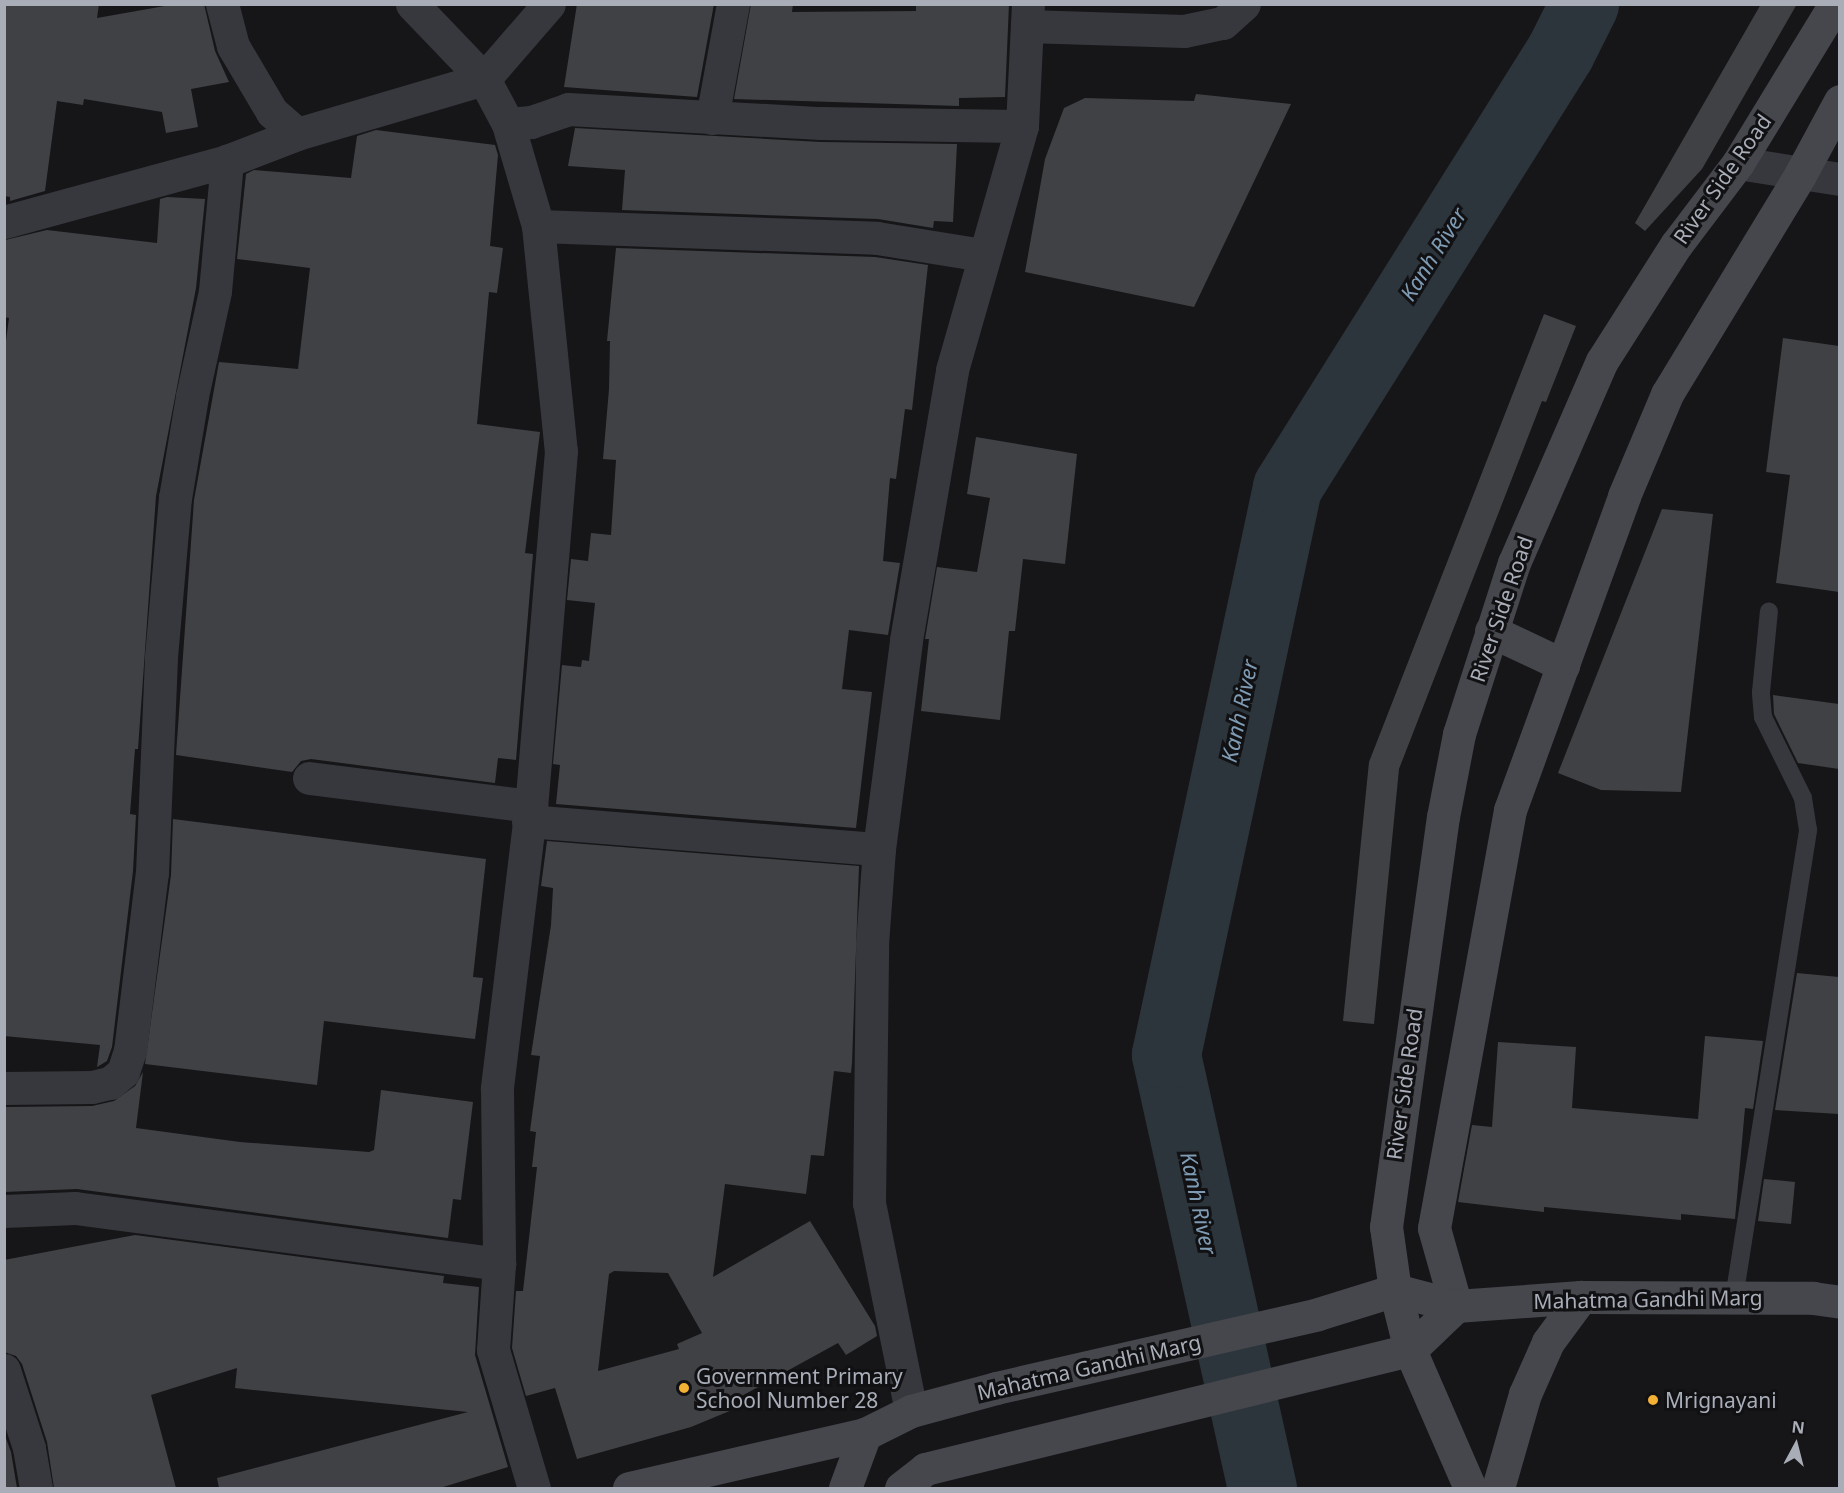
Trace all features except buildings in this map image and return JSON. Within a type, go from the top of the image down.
[{"type":"main road","name":"River Side Road","points":[[1410,1350],[1395,1290],[1386,1227],[1395,1143],[1443,817],[1459,734],[1491,631],[1514,563],[1602,361],[1670,253],[1738,163],[1835,4]]},
{"type":"main road","points":[[1456,1306],[1434,1228],[1510,810],[1624,496],[1667,394],[1800,175],[1839,101]]},
{"type":"main road","points":[[1491,631],[1563,665]]},
{"type":"main road","points":[[1395,1290],[1456,1306]]},
{"type":"main road","name":"Mahatma Gandhi Marg","points":[[629,1488],[864,1434],[911,1411],[996,1388],[1318,1314],[1395,1290]]},
{"type":"main road","points":[[1498,1488],[1525,1394],[1548,1342],[1581,1297]]},
{"type":"main road","name":"Mahatma Gandhi Marg","points":[[1456,1306],[1581,1297],[1734,1298],[1839,1302]]},
{"type":"main road","points":[[901,1488],[925,1469],[1410,1350],[1456,1306]]},
{"type":"main road","points":[[1410,1350],[1470,1488]]},
{"type":"main road","points":[[845,1488],[864,1434]]},
{"type":"street","points":[[222,4],[233,46],[272,112],[297,134]]},
{"type":"street","points":[[412,4],[484,79],[507,124],[538,226],[561,451],[529,813],[497,1089],[499,1263],[493,1350],[534,1488]]},
{"type":"street","points":[[4,222],[227,161],[297,134],[484,79],[549,4]]},
{"type":"street","points":[[712,118],[733,4]]},
{"type":"street","points":[[911,1411],[869,1203],[872,944],[879,849],[906,640],[952,370],[983,255],[1022,126],[1028,15],[1184,30],[1223,23],[1244,4]]},
{"type":"street","points":[[507,124],[531,122],[568,109],[712,118],[1022,126]]},
{"type":"street","points":[[4,1088],[92,1087],[110,1083],[123,1072],[130,1051],[152,873],[161,657],[175,498],[192,396],[215,291],[227,161]]},
{"type":"street","points":[[1738,163],[1839,180]]},
{"type":"street","points":[[538,226],[877,238],[983,255]]},
{"type":"street","points":[[309,778],[529,813],[879,849]]},
{"type":"street","points":[[4,1212],[75,1208],[499,1263]]},
{"type":"street","points":[[4,1370],[29,1448],[36,1488]]},
{"type":"lane","points":[[1734,1298],[1808,830],[1803,798],[1763,717],[1761,692],[1769,611]]},
{"type":"waterway","name":"Kanh River","points":[[1262,1488],[1166,1054],[1287,487],[1560,52],[1584,4]]},
{"type":"place","name":"Government Primary School Number 28","points":[[684,1388]]},
{"type":"place","name":"Mrignayani","points":[[1653,1400]]}]
